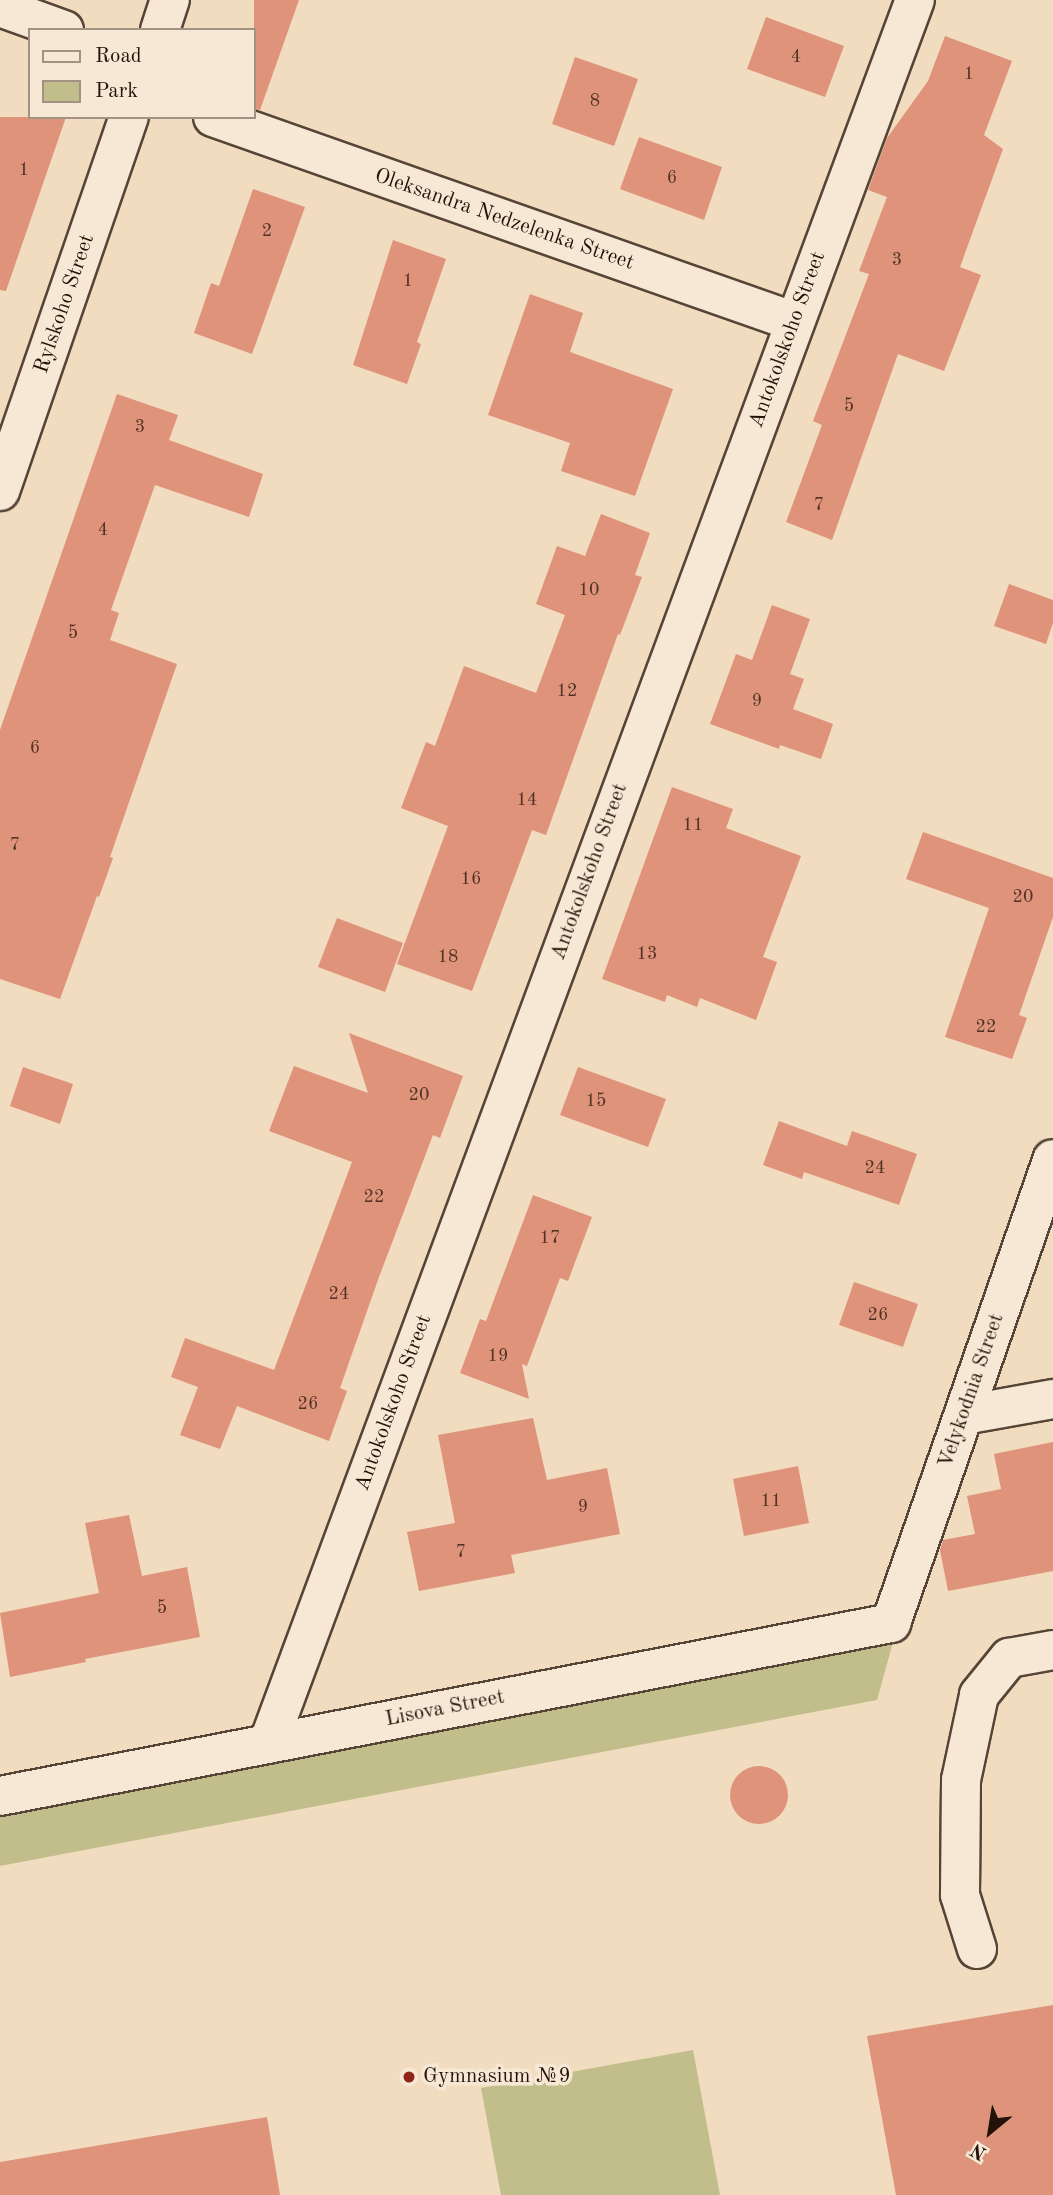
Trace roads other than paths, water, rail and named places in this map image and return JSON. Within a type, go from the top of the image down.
[{"type":"street","points":[[161,28],[170,0]]},
{"type":"street","name":"Antokolskoho Street","points":[[268,1744],[915,0]]},
{"type":"street","points":[[0,7],[58,28]]},
{"type":"street","name":"Rylskoho Street","points":[[1,487],[128,119]]},
{"type":"street","name":"Oleksandra Nedzelenka Street","points":[[219,119],[794,322]]},
{"type":"street","name":"Velykodnia Street","points":[[891,1623],[1053,1160]]},
{"type":"street","points":[[964,1415],[1053,1399]]},
{"type":"street","name":"Lisova Street","points":[[0,1796],[891,1623]]},
{"type":"street","points":[[977,1948],[960,1895],[961,1780],[979,1695],[1009,1658],[1053,1650]]},
{"type":"place","name":"Gymnasium №9","points":[[409,2077]]}]
